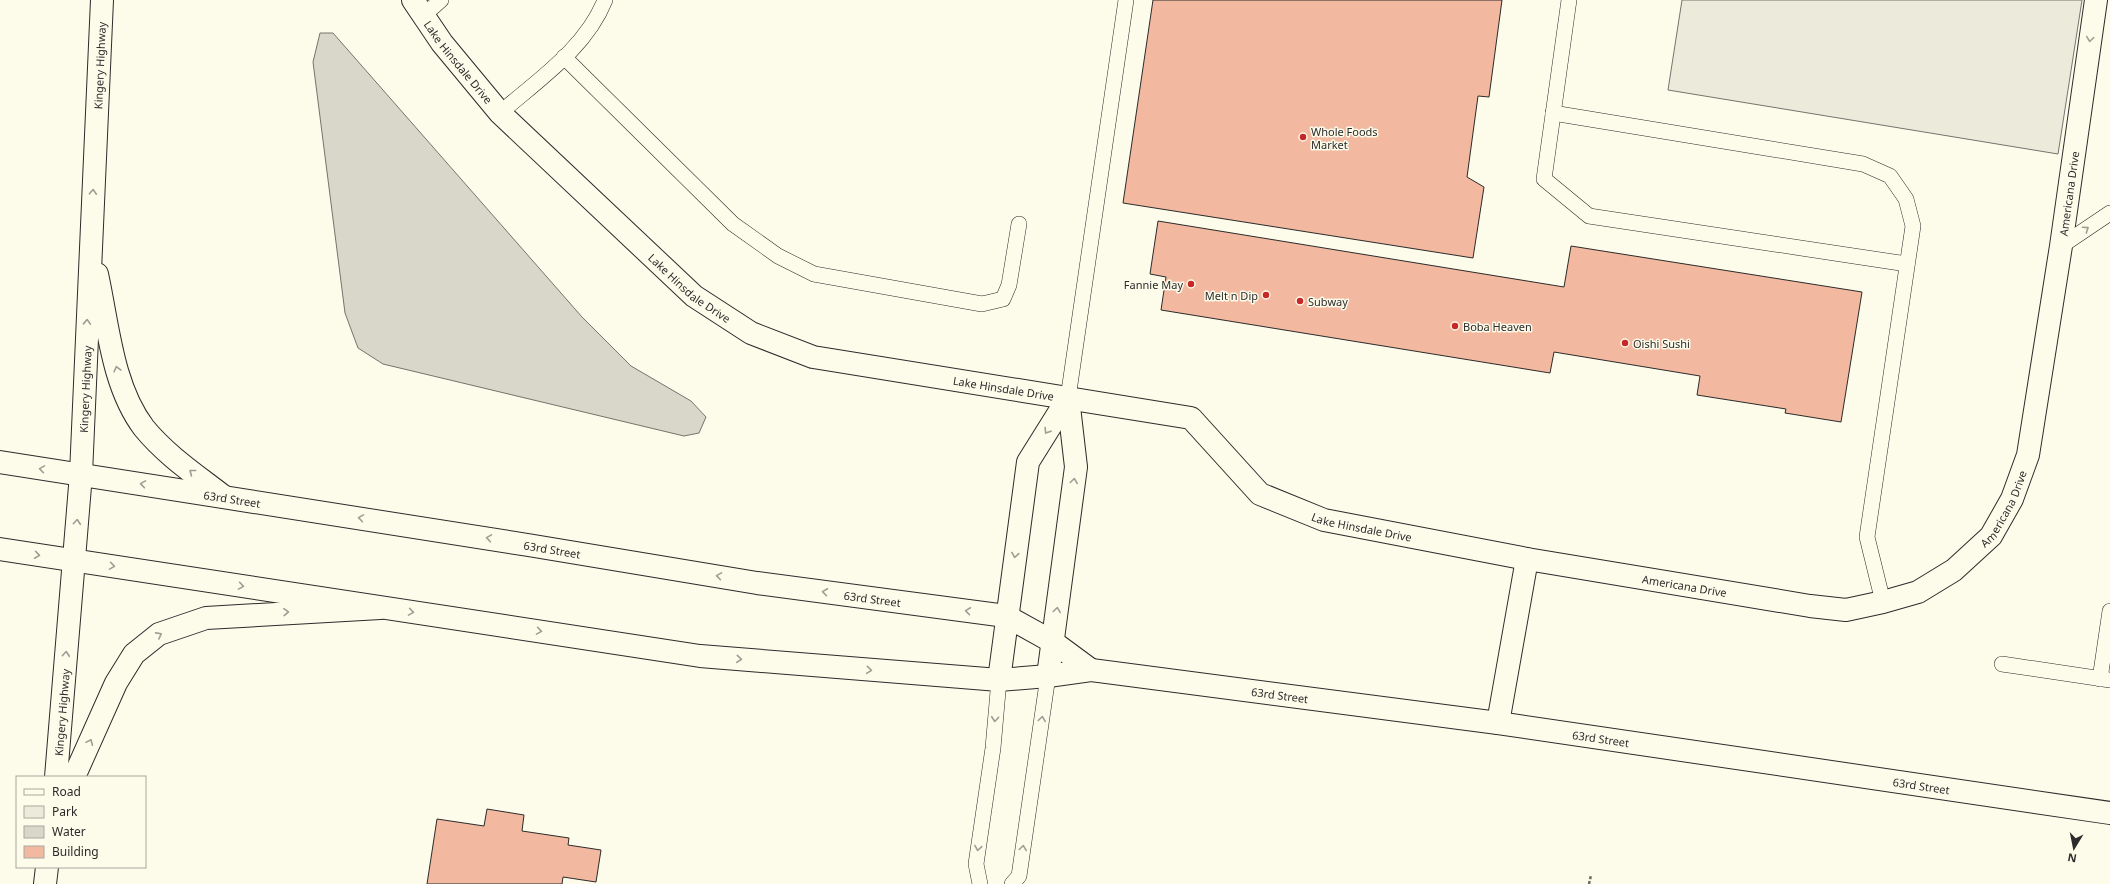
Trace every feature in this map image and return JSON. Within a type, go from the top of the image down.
[{"type":"main road","name":"Kingery Highway","points":[[56,776],[80,474],[102,0]]},
{"type":"main road","name":"Americana Drive","points":[[1527,558],[1810,606],[1846,610],[1883,602],[1918,592],[1954,570],[1991,536],[2012,499],[2028,454],[2061,246],[2096,0]]},
{"type":"main road","name":"Lake Hinsdale Drive","points":[[418,8],[442,43],[500,113],[694,296],[751,333],[813,357],[1191,418],[1260,494],[1324,520],[1527,558]]},
{"type":"main road","points":[[90,241],[117,373],[133,410],[144,428],[172,456],[223,496]]},
{"type":"main road","name":"Lake Hinsdale Drive","points":[[999,680],[1006,616],[1028,462],[1068,398]]},
{"type":"main road","name":"Lake Hinsdale Drive","points":[[1048,676],[1076,467],[1068,398]]},
{"type":"main road","name":"63rd Street","points":[[0,462],[223,496],[758,583],[1006,616],[1053,642],[1091,670]]},
{"type":"main road","name":"63rd Street","points":[[0,550],[700,656],[999,680],[1048,676],[1091,670],[1498,723],[2110,813]]},
{"type":"main road","points":[[1498,723],[1527,558]]},
{"type":"main road","points":[[74,776],[120,677],[134,654],[159,634],[206,618],[380,608]]},
{"type":"main road","points":[[45,884],[47,868]]},
{"type":"lane","points":[[418,8],[441,0]]},
{"type":"lane","points":[[500,113],[577,45],[598,18],[605,0]]},
{"type":"lane","points":[[1068,398],[1126,0]]},
{"type":"lane","points":[[1570,0],[1544,179],[1589,216],[1907,264]]},
{"type":"lane","points":[[564,57],[733,224],[778,256],[814,274],[982,304],[1003,299],[1009,285],[1019,224]]},
{"type":"lane","points":[[1553,113],[1863,164],[1890,176],[1906,199],[1912,226],[1867,536],[1883,602]]},
{"type":"lane","points":[[2061,246],[2110,213]]},
{"type":"lane","points":[[2002,664],[2105,679],[2110,611]]},
{"type":"lane","points":[[1012,884],[1019,876],[1048,676]]},
{"type":"lane","points":[[980,884],[976,864],[993,748],[999,680]]},
{"type":"path","points":[[1589,884],[1591,875]]},
{"type":"green space","points":[[1682,0],[2082,0],[2058,154],[1668,90]]},
{"type":"water","points":[[320,33],[333,33],[582,317],[631,366],[691,401],[706,417],[699,433],[684,436],[383,364],[358,348],[345,313],[313,62]]},
{"type":"building","name":"Whole Foods Market","points":[[1153,0],[1502,0],[1489,97],[1478,96],[1467,177],[1484,187],[1473,258],[1123,203]]},
{"type":"building","points":[[1158,221],[1564,287],[1571,246],[1862,292],[1841,422],[1785,413],[1786,409],[1697,395],[1700,376],[1554,352],[1550,373],[1161,310],[1166,277],[1150,274]]},
{"type":"building","points":[[487,809],[524,815],[522,831],[569,838],[568,845],[601,850],[596,882],[563,877],[562,884],[427,884],[437,819],[484,826]]},
{"type":"place","name":"Whole Foods Market","points":[[1303,137]]},
{"type":"place","name":"Fannie May","points":[[1191,284]]},
{"type":"place","name":"Melt n Dip","points":[[1266,295]]},
{"type":"place","name":"Subway","points":[[1300,301]]},
{"type":"place","name":"Boba Heaven","points":[[1455,326]]},
{"type":"place","name":"Oishi Sushi","points":[[1625,343]]}]
